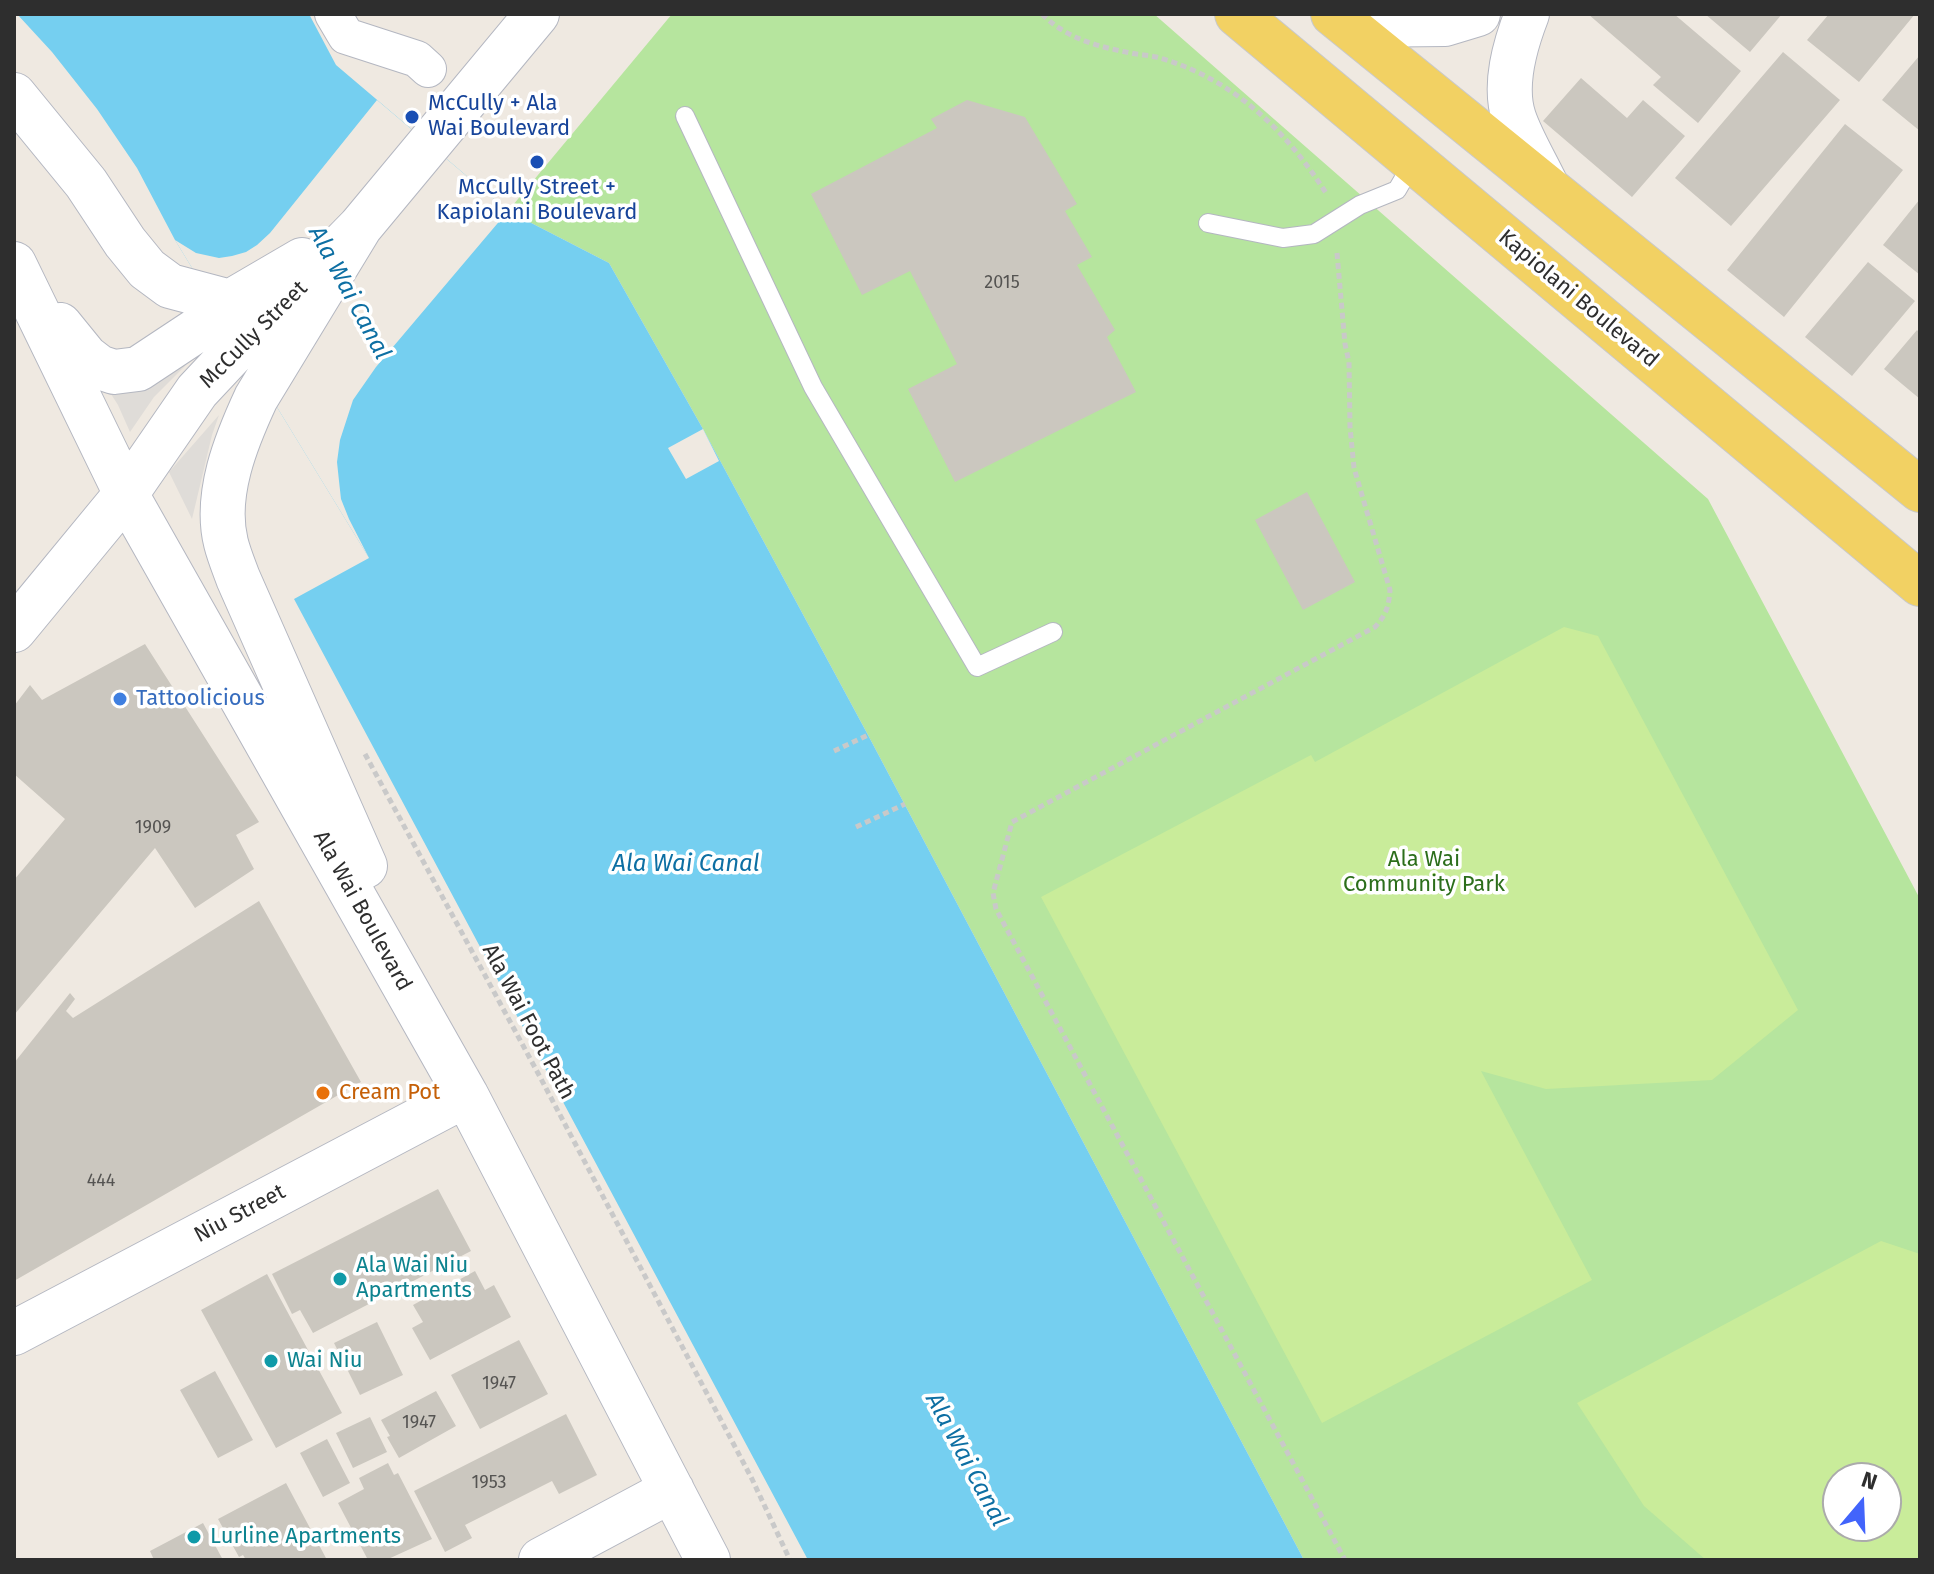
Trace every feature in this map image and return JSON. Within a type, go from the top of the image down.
[{"type":"main road","name":"McCully Street","points":[[14,630],[126,494],[197,391],[272,311],[307,281],[360,227],[537,14]]},
{"type":"main road","name":"Kapiolani Boulevard","points":[[1237,14],[1920,584]]},
{"type":"main road","points":[[1341,20],[1445,24],[1478,14]]},
{"type":"main road","points":[[1527,14],[1515,48],[1510,103],[1514,119],[1546,185]]},
{"type":"main road","points":[[1341,20],[1920,490]]},
{"type":"main road","points":[[14,95],[86,183],[138,260],[158,278],[206,306]]},
{"type":"main road","points":[[17,268],[86,357],[99,367],[114,372],[138,369],[206,306],[360,227]]},
{"type":"main road","points":[[360,227],[256,398],[229,468],[223,513],[225,541],[238,578],[466,1095]]},
{"type":"main road","name":"Ala Wai Boulevard","points":[[17,268],[126,494],[466,1095],[708,1560]]},
{"type":"main road","name":"Niu Street","points":[[14,1333],[466,1095]]},
{"type":"main road","points":[[541,1560],[672,1490]]},
{"type":"street","points":[[333,14],[346,36],[417,59],[428,69]]},
{"type":"lane","points":[[685,116],[813,387],[977,667],[1053,632]]},
{"type":"lane","points":[[1208,223],[1283,238],[1314,234],[1360,205],[1397,190],[1414,161]]},
{"type":"path","points":[[1042,14],[1057,28],[1093,44],[1155,57],[1191,70],[1225,88],[1256,110],[1284,136],[1308,164],[1328,196],[1349,362],[1354,468],[1390,590],[1384,618],[1375,627],[1012,822],[993,893],[996,909],[1345,1560]]},
{"type":"path","points":[[834,751],[868,735]]},
{"type":"path","name":"Ala Wai Foot Path","points":[[360,746],[547,1089],[752,1479],[790,1560]]},
{"type":"path","points":[[856,827],[905,804]]},
{"type":"green space","name":"Ala Wai Community Park","points":[[672,14],[1154,14],[1708,499],[1920,899],[1920,1560],[1304,1560],[868,735],[703,429],[609,263],[508,211]]},
{"type":"green space","points":[[1564,627],[1598,636],[1798,1010],[1712,1080],[1546,1089],[1481,1071],[1592,1280],[1322,1423],[1041,897],[1311,755],[1315,762]]},
{"type":"green space","points":[[1881,1241],[1920,1254],[1920,1560],[1706,1560],[1644,1506],[1577,1403]]},
{"type":"shaded area","points":[[186,365],[154,397],[130,432],[102,380],[161,375]]},
{"type":"shaded area","points":[[219,415],[212,435],[192,519],[169,472]]},
{"type":"water","name":"Ala Wai Canal","points":[[17,14],[309,14],[336,65],[508,211],[609,263],[703,429],[868,735],[1304,1560],[808,1560],[294,599],[369,558],[175,240],[137,168],[97,109]]},
{"type":"pier","points":[[377,100],[508,211],[376,367],[353,400],[340,440],[337,462],[341,499],[369,558],[175,240],[196,253],[219,258],[246,252],[257,245]]},
{"type":"pier","points":[[703,429],[719,461],[686,479],[668,448]]},
{"type":"building","points":[[1588,14],[1674,14],[1741,71],[1698,123],[1653,85],[1661,77]]},
{"type":"building","points":[[1705,14],[1782,14],[1750,52]]},
{"type":"building","points":[[1829,14],[1915,14],[1859,82],[1807,40]]},
{"type":"building","points":[[1783,52],[1840,100],[1731,226],[1675,178]]},
{"type":"building","points":[[1920,55],[1920,131],[1882,100]]},
{"type":"building","points":[[1581,78],[1627,118],[1643,100],[1685,136],[1632,197],[1543,121]]},
{"type":"building","points":[[967,100],[1025,117],[1077,204],[1065,211],[1092,257],[1077,265],[1115,330],[1107,337],[1136,392],[955,482],[908,389],[957,364],[910,271],[862,295],[811,194],[937,128],[931,119]]},
{"type":"building","points":[[1845,124],[1903,170],[1784,317],[1727,270]]},
{"type":"building","points":[[1920,199],[1920,275],[1883,245]]},
{"type":"building","points":[[1868,262],[1915,301],[1852,376],[1805,337]]},
{"type":"building","points":[[1917,330],[1920,333],[1920,399],[1884,369]]},
{"type":"building","points":[[1307,492],[1355,582],[1303,610],[1255,520]]},
{"type":"building","points":[[145,644],[259,822],[236,835],[254,869],[195,908],[155,848],[14,1015],[14,880],[65,819],[14,774],[14,706],[30,685],[42,700]]},
{"type":"building","points":[[259,901],[361,1082],[14,1281],[14,1063],[70,993],[75,999],[66,1011],[73,1018]]},
{"type":"building","name":"Ala Wai Niu Apartments","points":[[438,1189],[471,1251],[313,1333],[300,1310],[292,1314],[272,1274]]},
{"type":"building","points":[[475,1271],[485,1290],[494,1285],[511,1317],[430,1360],[412,1328],[423,1322],[413,1305]]},
{"type":"building","name":"Wai Niu","points":[[267,1274],[342,1413],[276,1448],[201,1310]]},
{"type":"building","points":[[377,1322],[403,1375],[360,1395],[334,1343]]},
{"type":"building","points":[[519,1340],[548,1394],[480,1429],[451,1375]]},
{"type":"building","points":[[215,1371],[253,1440],[218,1458],[180,1390]]},
{"type":"building","points":[[436,1391],[456,1426],[399,1458],[381,1420]]},
{"type":"building","points":[[566,1414],[597,1475],[559,1494],[552,1481],[465,1525],[472,1538],[445,1552],[414,1491]]},
{"type":"building","points":[[370,1417],[387,1452],[353,1468],[336,1433]]},
{"type":"building","points":[[327,1439],[350,1483],[323,1497],[300,1453]]},
{"type":"building","points":[[388,1463],[394,1475],[398,1473],[432,1539],[386,1560],[368,1560],[338,1503],[364,1489],[359,1478]]},
{"type":"building","points":[[286,1483],[327,1560],[246,1560],[243,1555],[239,1557],[218,1519]]},
{"type":"building","name":"Lurline Apartments","points":[[203,1523],[223,1560],[154,1560],[150,1551]]},
{"type":"place","name":"McCully + Ala Wai Boulevard","points":[[412,117]]},
{"type":"place","name":"McCully Street + Kapiolani Boulevard","points":[[537,162]]},
{"type":"place","name":"Tattoolicious","points":[[120,699]]},
{"type":"place","name":"Cream Pot","points":[[323,1093]]},
{"type":"place","name":"Ala Wai Niu Apartments","points":[[340,1279]]},
{"type":"place","name":"Wai Niu","points":[[271,1361]]},
{"type":"place","name":"Lurline Apartments","points":[[194,1537]]}]
